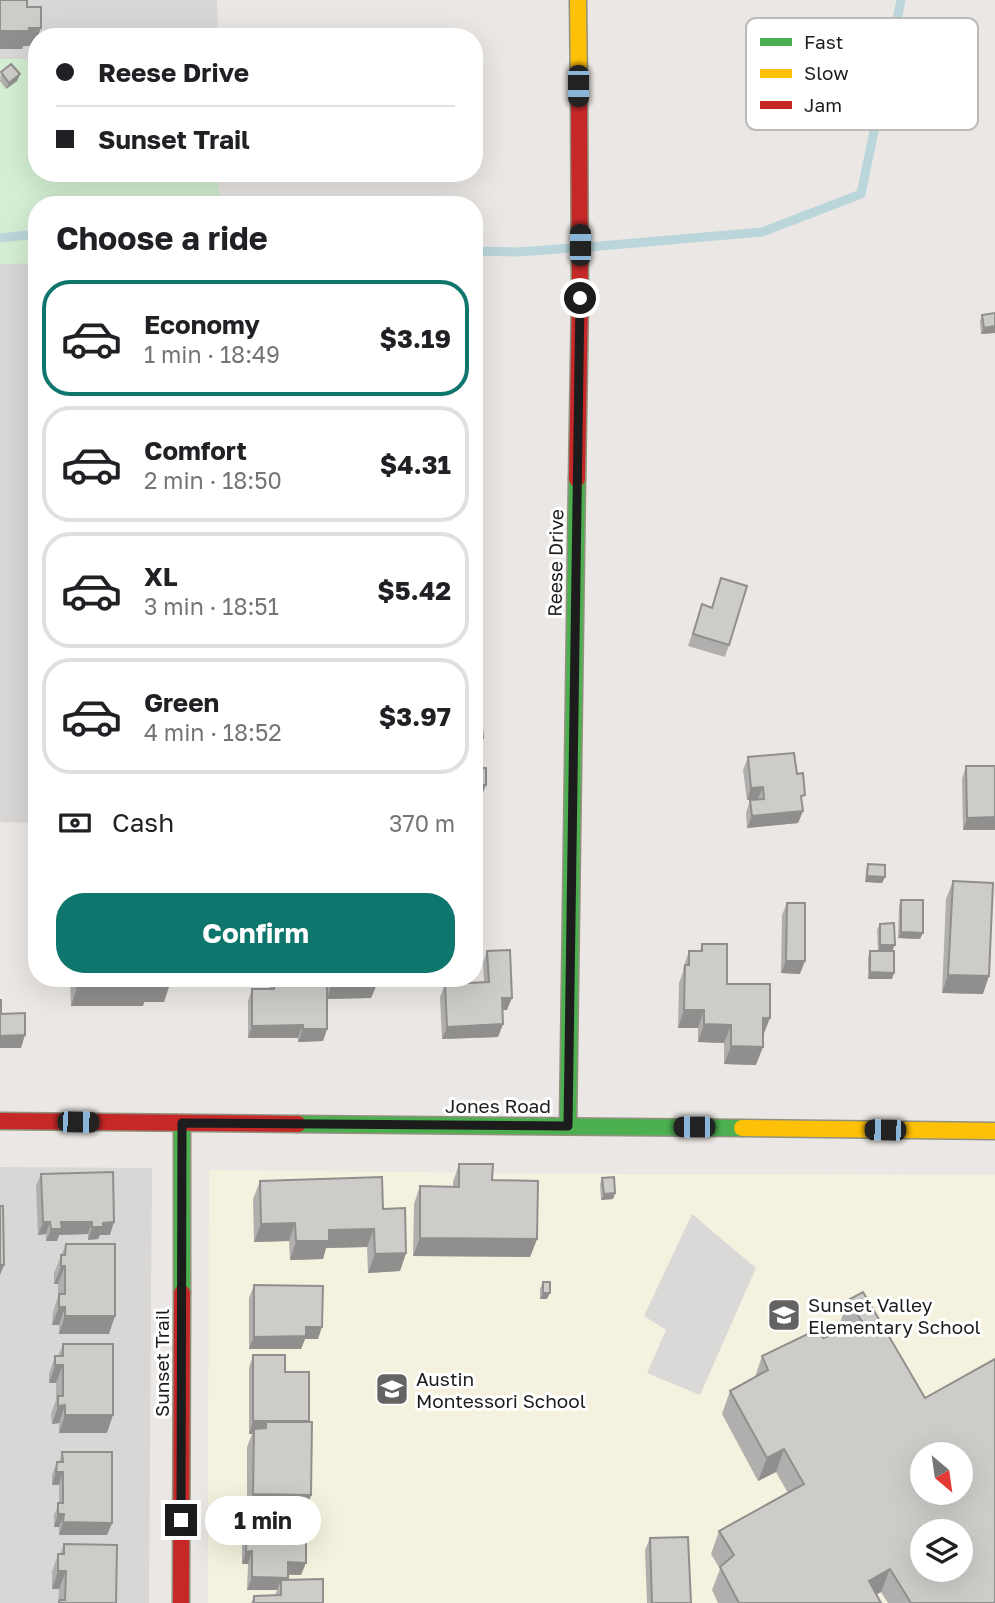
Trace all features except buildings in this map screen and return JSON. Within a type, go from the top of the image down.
[{"type":"street","name":"Reese Drive","points":[[568,1126],[580,298],[578,0]]},
{"type":"street","name":"Jones Road","points":[[0,1121],[995,1131]]},
{"type":"street","name":"Sunset Trail","points":[[181,1603],[182,1123]]},
{"type":"shaded area","points":[[0,0],[217,0],[218,28],[28,28],[28,182],[219,182],[219,196],[28,196],[28,823],[0,822]]},
{"type":"shaded area","points":[[0,1167],[152,1168],[149,1603],[0,1603]]},
{"type":"shaded area","points":[[209,1170],[995,1175],[995,1603],[208,1603]]},
{"type":"shaded area","points":[[692,1214],[756,1268],[700,1395],[647,1373],[666,1330],[644,1316]]},
{"type":"green space","points":[[0,59],[28,59],[28,182],[219,182],[219,196],[28,196],[28,263],[0,264]]},
{"type":"waterway","points":[[897,18],[901,0]]},
{"type":"waterway","points":[[589,247],[762,232],[861,194],[874,130]]},
{"type":"waterway","points":[[0,238],[28,235]]},
{"type":"waterway","points":[[483,251],[571,248]]},
{"type":"traffic: fast","points":[[568,1126],[577,479]]},
{"type":"traffic: fast","points":[[182,1123],[182,1293]]},
{"type":"traffic: fast","points":[[298,1124],[742,1128]]},
{"type":"traffic: slow","points":[[578,0],[579,93]]},
{"type":"traffic: slow","points":[[742,1128],[995,1131]]},
{"type":"traffic: jam","points":[[577,479],[579,93]]},
{"type":"traffic: jam","points":[[0,1121],[298,1124]]},
{"type":"traffic: jam","points":[[181,1603],[182,1293]]},
{"type":"place","name":"Sunset Valley Elementary School","points":[[784,1315]]},
{"type":"place","name":"Austin Montessori School","points":[[392,1389]]},
{"type":"route","points":[[181,1520],[182,1123],[568,1126],[580,298]]}]
